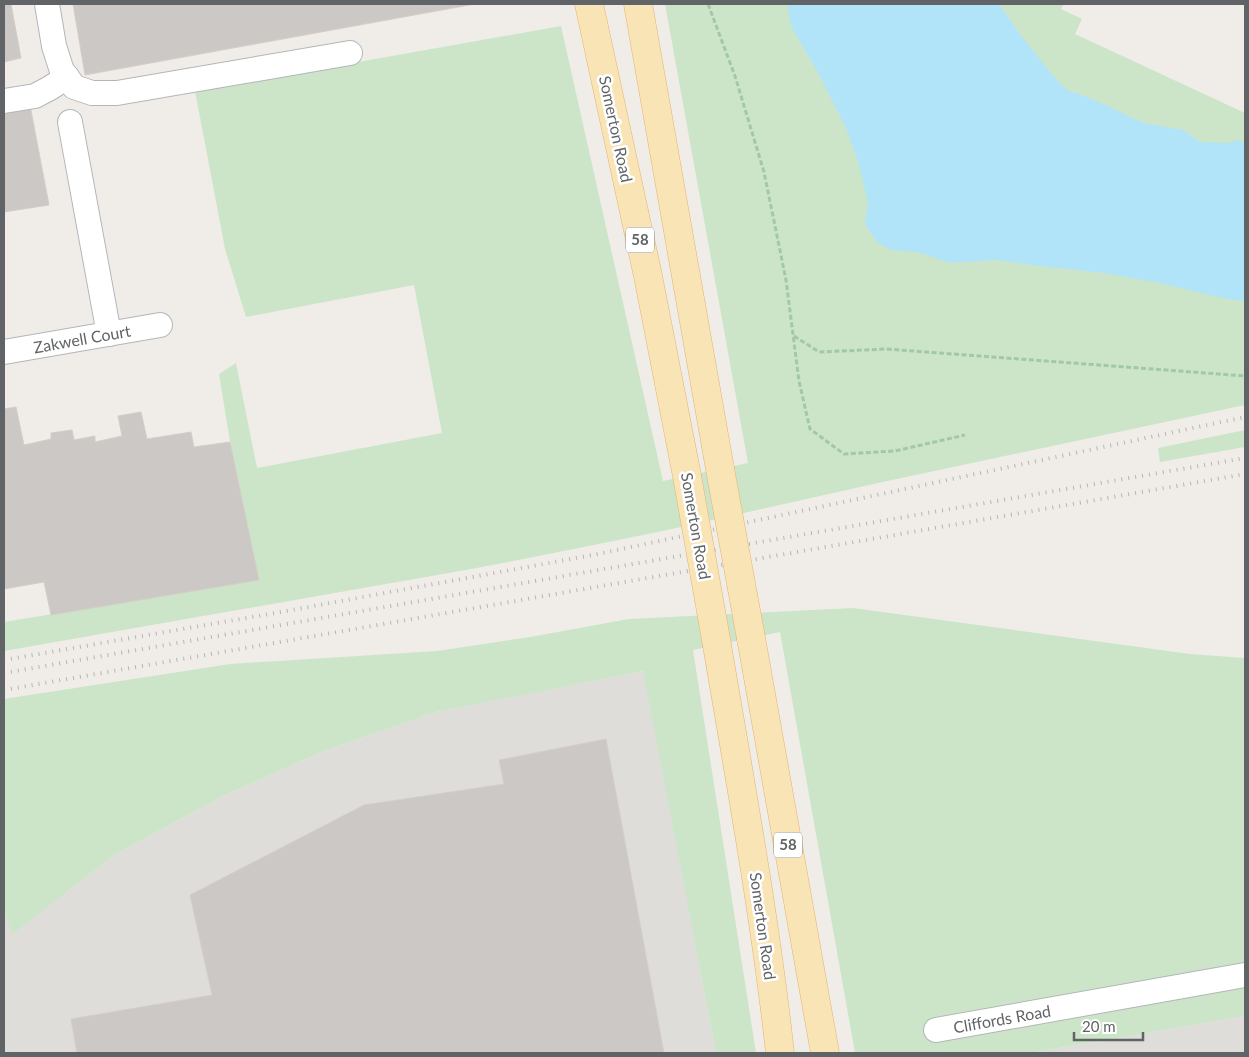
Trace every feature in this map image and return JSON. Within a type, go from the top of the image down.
[{"type":"main road","name":"Somerton Road","points":[[588,4],[648,276],[687,476],[761,914],[780,1053]]},
{"type":"main road","name":"Somerton Road","points":[[638,4],[824,1053]]},
{"type":"street","points":[[47,4],[54,46],[62,71],[74,87],[92,92],[117,93],[350,53]]},
{"type":"street","points":[[4,102],[35,96],[66,77]]},
{"type":"street","points":[[70,122],[109,334]]},
{"type":"street","name":"Zakwell Court","points":[[4,352],[160,325]]},
{"type":"street","name":"Cliffords Road","points":[[936,1030],[1245,976]]},
{"type":"path","points":[[708,4],[735,76],[764,172],[786,280],[799,381],[810,429],[844,454],[895,451],[965,435]]},
{"type":"path","points":[[793,336],[819,352],[886,349],[1245,376]]},
{"type":"shaded area","points":[[644,671],[716,1053],[4,1053],[4,909],[13,934],[114,855],[223,796],[324,751],[436,712]]},
{"type":"shaded area","points":[[1245,1016],[1245,1053],[1030,1053]]},
{"type":"green space","points":[[665,4],[1064,4],[1061,9],[1082,19],[1075,34],[1245,113],[1245,405],[589,546],[477,568],[4,651],[4,622],[259,580],[230,442],[219,374],[236,363],[257,468],[442,433],[414,285],[246,317],[225,249],[195,91],[561,26],[663,481],[748,463]]},
{"type":"green space","points":[[1245,430],[1245,447],[1160,462],[1158,448]]},
{"type":"green space","points":[[853,608],[1190,654],[1245,658],[1245,1016],[1030,1053],[855,1053],[780,632],[693,650],[756,1053],[716,1053],[643,671],[436,712],[324,751],[223,796],[114,855],[12,935],[4,909],[4,699],[230,664],[437,651],[629,619]]},
{"type":"water","points":[[787,4],[999,4],[1019,33],[1067,90],[1090,98],[1144,123],[1183,130],[1200,142],[1231,143],[1236,140],[1245,143],[1245,301],[1227,299],[1160,283],[1104,273],[996,260],[951,263],[917,252],[891,250],[877,242],[865,224],[868,202],[858,161],[846,128],[816,69],[791,26]]},
{"type":"building","points":[[4,4],[11,4],[21,58],[4,62]]},
{"type":"building","points":[[73,4],[475,4],[85,75]]},
{"type":"building","points":[[30,105],[49,205],[4,212],[4,111]]},
{"type":"building","points":[[16,407],[24,445],[51,439],[51,433],[72,430],[74,440],[95,436],[95,442],[122,436],[118,416],[141,412],[147,439],[191,432],[194,447],[230,442],[259,580],[51,615],[44,582],[4,589],[4,409]]},
{"type":"building","points":[[606,739],[664,1053],[77,1053],[71,1019],[212,995],[190,895],[364,805],[504,784],[499,760]]},
{"type":"railway","points":[[4,660],[598,554],[1245,417]]},
{"type":"railway","points":[[4,673],[1245,458]]},
{"type":"railway","points":[[4,690],[1245,474]]}]
